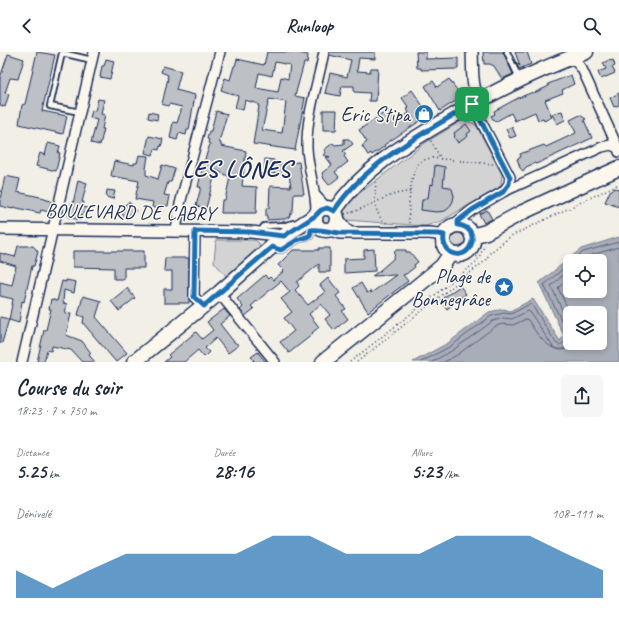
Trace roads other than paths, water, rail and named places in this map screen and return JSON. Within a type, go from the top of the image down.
[{"type":"main road","points":[[134,362],[204,306],[288,234],[321,218],[367,173],[421,134],[475,102],[566,58],[586,52]]},
{"type":"main road","points":[[472,236],[486,232],[523,212],[619,168]]},
{"type":"main road","points":[[458,225],[462,225],[468,229],[472,236],[471,246],[468,250],[460,254],[452,253],[445,247],[443,240],[444,235],[449,228],[458,225]]},
{"type":"main road","points":[[323,362],[436,272],[452,253]]},
{"type":"street","points":[[176,230],[180,204],[220,52]]},
{"type":"street","points":[[324,52],[309,118],[307,149],[321,218],[335,232],[444,235]]},
{"type":"street","points":[[472,52],[473,82],[476,94],[475,102],[510,177],[509,184],[503,192]]},
{"type":"street","points":[[22,362],[93,56]]},
{"type":"street","points":[[566,58],[577,63],[582,69],[618,150]]},
{"type":"street","points":[[458,225],[458,221],[472,210],[503,192],[602,147],[611,145],[618,150]]},
{"type":"street","name":"BOULEVARD DE CABRY","points":[[0,229],[54,228],[176,230],[288,234]]},
{"type":"street","points":[[195,231],[194,297],[204,306]]},
{"type":"street","points":[[260,232],[272,247]]},
{"type":"street","points":[[219,293],[275,362]]},
{"type":"lane","points":[[507,52],[520,80]]},
{"type":"lane","points":[[80,112],[50,106],[62,53],[93,56]]},
{"type":"lane","points":[[260,232],[264,226],[286,225],[321,218]]},
{"type":"lane","points":[[272,247],[281,250],[297,240],[310,236],[321,218]]},
{"type":"water","points":[[619,237],[619,362],[413,362],[448,343],[489,312],[504,309],[510,311],[533,299],[560,341],[563,337],[563,350],[607,350],[607,306],[563,306],[563,334],[539,283],[563,264],[563,298],[607,298],[607,254],[575,254],[581,249]]},
{"type":"place","name":"Eric Stipa","points":[[424,114]]},
{"type":"place","name":"Plage de Bonnegrâce","points":[[504,287]]},
{"type":"district","name":"LES LÔNES","points":[[237,169]]}]
